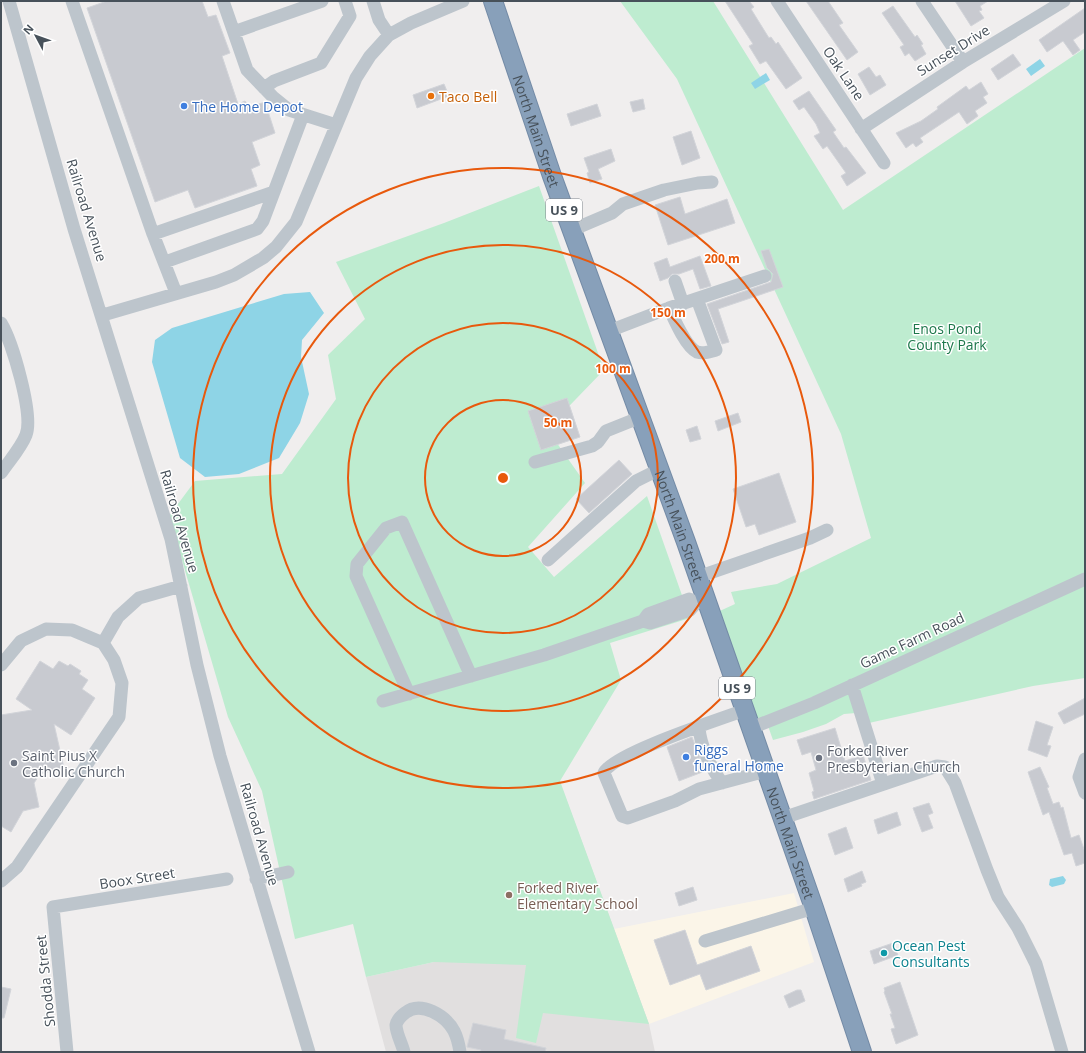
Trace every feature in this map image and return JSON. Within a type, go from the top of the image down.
[{"type":"highway","name":"North Main Street","points":[[493,1],[572,230],[698,577],[701,601],[745,710],[783,818],[862,1052]]},
{"type":"street","name":"Railroad Avenue","points":[[9,1],[74,229],[102,315],[117,371],[171,539],[197,665],[220,756],[309,1052]]},
{"type":"street","points":[[72,1],[153,234],[176,293]]},
{"type":"street","points":[[223,1],[247,70],[264,88],[289,110],[336,125]]},
{"type":"street","points":[[234,32],[322,1]]},
{"type":"street","points":[[264,88],[274,81],[321,63],[350,16],[345,1]]},
{"type":"street","points":[[373,1],[379,20],[389,35]]},
{"type":"street","points":[[102,315],[234,275],[263,258],[276,247],[296,222],[336,125],[362,67],[370,56],[389,35],[411,23],[463,1]]},
{"type":"street","name":"Oak Lane","points":[[777,1],[884,163]]},
{"type":"street","points":[[922,1],[963,62]]},
{"type":"street","name":"Sunset Drive","points":[[861,129],[963,62],[1064,1]]},
{"type":"street","points":[[165,262],[257,229],[263,221],[303,115]]},
{"type":"street","points":[[572,230],[612,213],[623,204],[630,201],[664,190],[698,183],[712,182]]},
{"type":"street","points":[[153,234],[274,192]]},
{"type":"street","points":[[609,331],[669,308],[765,276]]},
{"type":"street","points":[[675,281],[683,304]]},
{"type":"street","points":[[669,308],[690,347],[703,353],[716,350],[697,299]]},
{"type":"street","points":[[1,323],[6,331],[15,354],[26,407],[27,427],[27,434],[1,473]]},
{"type":"street","points":[[535,462],[592,446],[598,442],[606,431],[641,417]]},
{"type":"street","points":[[548,560],[636,481],[660,469]]},
{"type":"street","points":[[409,694],[356,576],[358,564],[386,528],[402,522],[471,676]]},
{"type":"street","points":[[698,577],[810,538],[827,530]]},
{"type":"street","name":"Game Farm Road","points":[[751,728],[852,685],[1085,579]]},
{"type":"street","points":[[103,643],[118,617],[139,598],[181,586]]},
{"type":"street","points":[[383,701],[544,655],[642,621],[648,614],[689,599],[701,601]]},
{"type":"street","points":[[1,665],[21,641],[46,629],[72,630],[103,643],[114,660],[122,683],[119,717],[17,867],[1,881]]},
{"type":"street","points":[[852,685],[883,784]]},
{"type":"street","points":[[745,710],[666,738],[615,762],[605,768],[604,773],[622,816],[628,818],[676,801],[699,789],[766,771]]},
{"type":"street","points":[[699,727],[702,742],[716,775],[722,783]]},
{"type":"street","points":[[1085,759],[1079,777],[1085,793]]},
{"type":"street","points":[[783,818],[938,766],[945,767],[955,783],[998,897],[1018,928],[1036,964],[1062,1052]]},
{"type":"street","points":[[256,879],[288,872]]},
{"type":"street","name":"Boox Street","points":[[53,907],[227,880]]},
{"type":"street","name":"Shodda Street","points":[[53,907],[66,1052]]},
{"type":"street","points":[[705,941],[814,908]]},
{"type":"street","points":[[404,1052],[396,1026],[398,1021],[408,1011],[417,1008],[437,1014],[450,1025],[454,1032],[460,1052]]},
{"type":"shaded area","name":"Forked River Elementary School","points":[[561,785],[649,1024],[655,1052],[386,1052],[366,977],[434,962]]},
{"type":"shaded area","points":[[794,893],[814,962],[649,1024],[614,929]]},
{"type":"green space","name":"Enos Pond County Park","points":[[620,1],[713,1],[843,210],[1085,48],[1085,678],[1033,686],[860,725],[856,713],[844,714],[826,724],[773,740],[768,726],[751,728],[711,615],[735,604],[731,592],[777,584],[871,538],[841,434],[677,79]]},
{"type":"green space","points":[[539,186],[604,370],[547,429],[585,483],[528,547],[554,577],[647,496],[690,618],[610,643],[621,680],[560,781],[649,1024],[543,1013],[536,1043],[516,1038],[526,965],[434,962],[366,977],[353,924],[295,939],[262,791],[228,717],[169,516],[195,481],[282,474],[336,399],[328,355],[365,319],[336,262],[444,223]]},
{"type":"water","points":[[1040,59],[1045,66],[1031,76],[1026,69]]},
{"type":"water","points":[[766,73],[770,80],[755,89],[751,83]]},
{"type":"water","points":[[310,292],[324,313],[302,340],[301,357],[309,394],[300,423],[279,458],[239,474],[205,477],[180,458],[152,362],[155,340],[172,328],[284,294]]},
{"type":"water","points":[[1063,876],[1066,880],[1064,884],[1052,887],[1049,885],[1050,879]]},
{"type":"building","name":"The Home Depot","points":[[107,1],[202,1],[208,17],[216,15],[230,53],[222,56],[238,104],[245,101],[249,107],[265,102],[275,133],[252,142],[260,165],[251,169],[257,186],[195,208],[188,190],[155,202],[87,8]]},
{"type":"building","points":[[725,1],[749,1],[754,7],[751,9],[769,38],[771,37],[776,44],[778,42],[802,78],[786,89],[766,61],[760,64],[749,46],[753,44]]},
{"type":"building","points":[[806,1],[828,1],[843,23],[839,25],[858,52],[847,60]]},
{"type":"building","points":[[955,1],[988,1],[980,6],[982,10],[979,11],[984,18],[971,26]]},
{"type":"building","points":[[893,6],[915,37],[917,35],[923,44],[921,45],[926,54],[915,61],[909,53],[905,56],[900,47],[904,45],[882,13]]},
{"type":"building","points":[[1085,8],[1085,32],[1073,40],[1080,50],[1073,55],[1063,41],[1047,52],[1039,40]]},
{"type":"building","points":[[1013,54],[1021,65],[998,80],[991,69]]},
{"type":"building","points":[[869,67],[876,77],[880,75],[886,85],[870,95],[858,74]]},
{"type":"building","points":[[981,82],[988,94],[983,97],[987,103],[975,111],[978,116],[967,124],[959,112],[920,138],[923,142],[916,147],[913,143],[906,148],[896,133],[921,121],[938,109],[937,107],[966,86],[969,90]]},
{"type":"building","name":"Taco Bell","points":[[444,84],[449,96],[417,108],[413,95]]},
{"type":"building","points":[[809,91],[836,130],[833,132],[844,148],[846,147],[866,173],[847,186],[841,176],[846,173],[827,146],[823,149],[814,136],[820,133],[816,124],[804,107],[799,110],[793,101]]},
{"type":"building","points":[[643,99],[645,109],[633,112],[630,102]]},
{"type":"building","points":[[597,104],[601,116],[571,126],[567,114]]},
{"type":"building","points":[[691,131],[700,158],[682,165],[673,137]]},
{"type":"building","points":[[611,149],[615,161],[598,169],[602,179],[590,183],[587,173],[589,172],[584,158]]},
{"type":"building","points":[[680,197],[685,214],[727,199],[735,223],[668,245],[655,205]]},
{"type":"building","points":[[769,249],[783,287],[718,309],[729,342],[722,344],[707,304],[771,282],[773,274],[767,268],[761,251]]},
{"type":"building","points":[[700,256],[711,286],[700,289],[693,269],[679,274],[672,274],[668,278],[660,281],[654,263],[667,258],[670,267]]},
{"type":"building","points":[[567,398],[580,437],[541,450],[528,411]]},
{"type":"building","points":[[738,413],[741,422],[718,431],[715,421]]},
{"type":"building","points":[[697,426],[701,439],[690,442],[686,430]]},
{"type":"building","points":[[619,460],[632,474],[589,513],[576,499]]},
{"type":"building","points":[[779,473],[796,522],[759,535],[755,524],[746,527],[733,489]]},
{"type":"building","points":[[40,661],[53,669],[59,661],[68,666],[70,664],[81,671],[79,674],[88,680],[82,689],[95,698],[71,735],[54,724],[64,768],[40,774],[34,783],[39,807],[23,811],[11,832],[1,826],[1,715],[32,710],[16,699]]},
{"type":"building","points":[[1085,698],[1085,714],[1064,724],[1058,713]]},
{"type":"building","points":[[1036,721],[1053,727],[1047,745],[1051,746],[1047,757],[1028,750]]},
{"type":"building","points":[[835,728],[845,761],[863,755],[871,780],[814,799],[812,792],[814,791],[809,773],[816,770],[811,752],[802,755],[797,740]]},
{"type":"building","name":"Riggs funeral Home","points":[[692,737],[705,771],[679,781],[667,747]]},
{"type":"building","points":[[1040,767],[1049,787],[1047,788],[1053,804],[1059,802],[1061,808],[1063,807],[1071,838],[1079,835],[1085,852],[1085,863],[1076,866],[1072,853],[1064,855],[1049,812],[1043,815],[1028,772]]},
{"type":"building","points":[[929,803],[933,813],[928,815],[933,828],[922,832],[913,808]]},
{"type":"building","points":[[897,812],[901,825],[878,834],[874,820]]},
{"type":"building","points":[[846,827],[853,848],[835,855],[828,834]]},
{"type":"building","points":[[862,871],[866,882],[861,884],[862,886],[848,892],[844,879]]},
{"type":"building","points":[[693,887],[697,900],[679,906],[675,893]]},
{"type":"building","points":[[685,930],[697,965],[751,946],[760,971],[706,990],[700,974],[670,985],[654,940]]},
{"type":"building","name":"Ocean Pest Consultants","points":[[893,943],[898,955],[874,964],[870,951]]},
{"type":"building","points":[[900,982],[918,1035],[896,1044],[891,1029],[895,1028],[890,1014],[892,1014],[884,988]]},
{"type":"building","points":[[1,987],[11,989],[4,1018],[1,1018]]},
{"type":"building","points":[[797,990],[801,990],[805,1001],[789,1008],[784,996]]},
{"type":"building","points":[[473,1023],[506,1030],[504,1039],[546,1048],[545,1052],[480,1052],[481,1050],[467,1047]]},
{"type":"place","name":"Taco Bell","points":[[431,96]]},
{"type":"place","name":"The Home Depot","points":[[184,106]]},
{"type":"place","name":"Riggs funeral Home","points":[[686,757]]},
{"type":"place","name":"Forked River Presbyterian Church","points":[[819,758]]},
{"type":"place","name":"Saint Pius X Catholic Church","points":[[14,763]]},
{"type":"place","name":"Forked River Elementary School","points":[[509,895]]},
{"type":"place","name":"Ocean Pest Consultants","points":[[884,953]]}]
